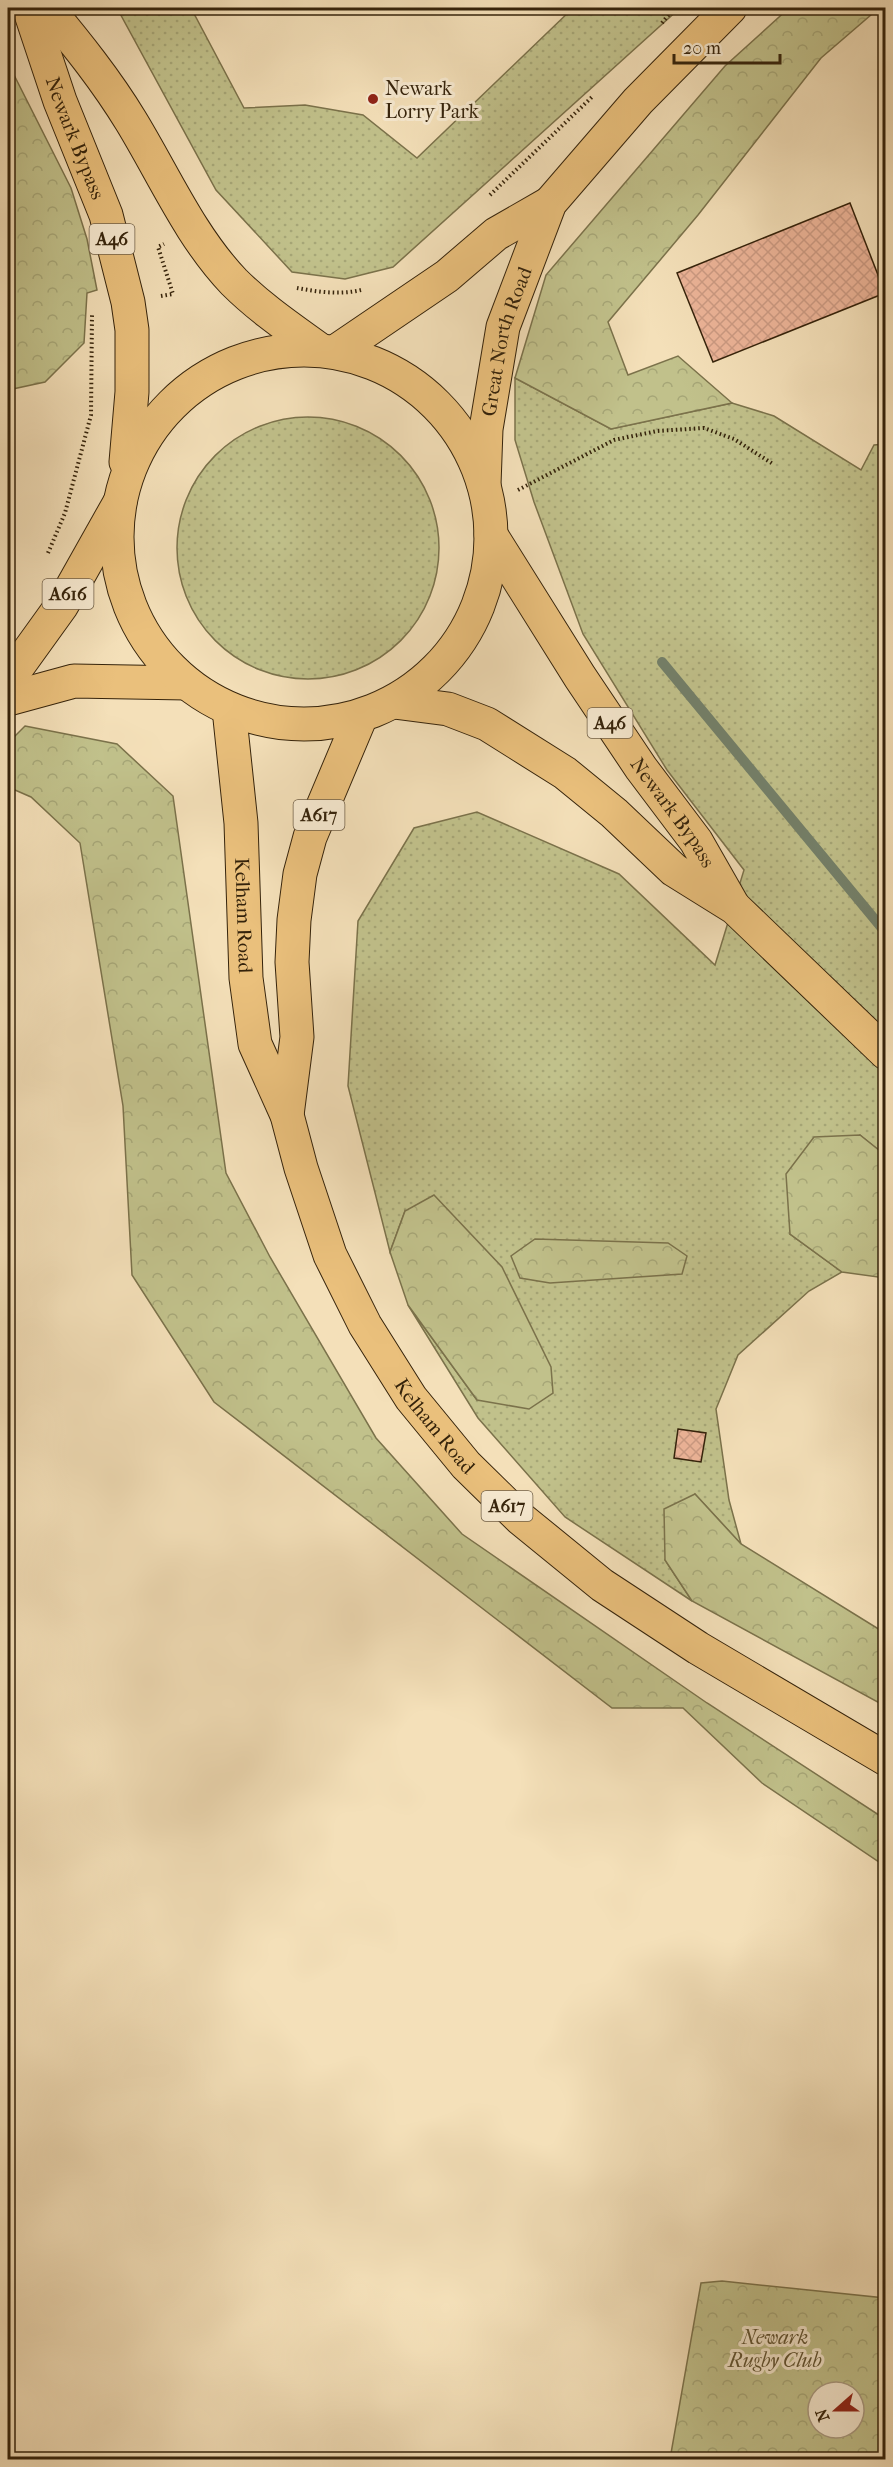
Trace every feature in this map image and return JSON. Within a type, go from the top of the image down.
[{"type":"main road","name":"Newark Bypass","points":[[29,8],[60,101],[106,215],[128,302],[132,330],[132,392],[117,532],[118,562],[128,602],[136,620],[157,655],[186,683],[229,709],[262,720],[295,725],[329,723],[362,716]]},
{"type":"main road","name":"Newark Bypass","points":[[47,8],[100,73],[194,229],[234,281],[270,314],[327,351],[367,360],[385,368],[418,389],[434,402],[464,440],[488,509],[592,695],[641,768],[696,841],[735,908]]},
{"type":"main road","name":"Great North Road","points":[[327,351],[447,276],[496,234],[550,203],[638,101],[730,8]]},
{"type":"main road","name":"Great North Road","points":[[362,716],[394,702],[435,671],[466,632],[485,585],[488,509],[486,429],[503,327],[550,203]]},
{"type":"main road","points":[[122,492],[131,463],[150,429],[192,386],[209,375],[245,359],[284,350],[327,351]]},
{"type":"main road","name":"A616","points":[[8,680],[62,605],[122,492]]},
{"type":"main road","points":[[8,699],[74,681],[186,683]]},
{"type":"main road","name":"Newark Bypass","points":[[394,702],[448,710],[487,724],[565,773],[614,813],[674,870],[735,908],[885,1053]]},
{"type":"main road","name":"Kelham Road","points":[[229,709],[241,823],[246,978],[255,1044],[287,1115],[301,1168],[330,1255],[365,1325],[411,1398],[466,1465],[521,1520],[602,1586],[698,1648],[885,1759]]},
{"type":"main road","name":"Kelham Road","points":[[287,1115],[297,1037],[292,962],[294,920],[300,874],[310,837],[362,716]]},
{"type":"path","points":[[661,25],[674,8]]},
{"type":"path","points":[[486,198],[598,91]]},
{"type":"path","points":[[44,563],[65,513],[92,415],[92,310],[173,294],[158,247],[194,229]]},
{"type":"path","points":[[292,287],[316,291],[350,292],[370,287]]},
{"type":"path","points":[[488,509],[614,440],[657,431],[704,429],[734,439],[773,464]]},
{"type":"green space","name":"Newark Lorry Park","points":[[117,8],[191,8],[244,108],[305,105],[363,115],[417,158],[573,8],[680,8],[393,267],[345,279],[292,272],[216,190]]},
{"type":"green space","points":[[789,8],[879,8],[821,58],[698,215],[608,322],[628,375],[678,356],[732,403],[611,429],[515,378],[546,275],[725,66]]},
{"type":"green space","points":[[8,63],[71,188],[87,239],[97,290],[87,293],[84,343],[45,382],[8,390]]},
{"type":"green space","points":[[515,378],[611,429],[732,403],[774,416],[861,470],[874,445],[885,444],[885,1155],[860,1135],[790,1234],[842,1272],[809,1291],[738,1355],[716,1409],[729,1500],[741,1544],[695,1494],[665,1560],[692,1601],[565,1517],[478,1418],[408,1305],[477,1400],[405,1211],[390,1252],[348,1086],[358,921],[414,828],[477,812],[619,874],[715,965],[744,870],[667,770],[583,634],[534,502],[515,440]]},
{"type":"green space","points":[[321,417],[334,419],[370,432],[401,455],[417,475],[429,498],[437,522],[439,548],[437,574],[429,598],[417,621],[401,641],[381,657],[358,669],[334,677],[295,679],[282,677],[246,664],[215,641],[199,621],[187,598],[179,574],[177,535],[179,522],[192,486],[215,455],[235,439],[258,427],[282,419]]},
{"type":"green space","points":[[25,726],[117,744],[173,796],[226,1173],[270,1257],[376,1438],[462,1534],[707,1703],[885,1819],[885,1866],[762,1783],[683,1708],[612,1708],[214,1402],[132,1275],[123,1106],[80,843],[31,797],[8,787],[8,743]]},
{"type":"green space","points":[[860,1135],[885,1155],[885,1278],[842,1272],[790,1234],[786,1174],[814,1137]]},
{"type":"green space","points":[[434,1195],[502,1267],[551,1367],[553,1393],[529,1409],[477,1400],[408,1305],[390,1252],[405,1211]]},
{"type":"green space","points":[[535,1239],[668,1243],[687,1256],[682,1274],[550,1283],[520,1278],[511,1256]]},
{"type":"green space","points":[[695,1494],[741,1544],[885,1633],[885,1706],[692,1601],[665,1560],[664,1509]]},
{"type":"green space","name":"Newark Rugby Club","points":[[722,2281],[885,2298],[885,2459],[670,2459],[701,2283]]},
{"type":"building","points":[[850,203],[885,293],[713,362],[677,273]]},
{"type":"building","points":[[678,1429],[706,1433],[701,1462],[674,1458]]},
{"type":"waterway","points":[[662,662],[886,933]]},
{"type":"place","name":"Newark Lorry Park","points":[[373,99]]}]
